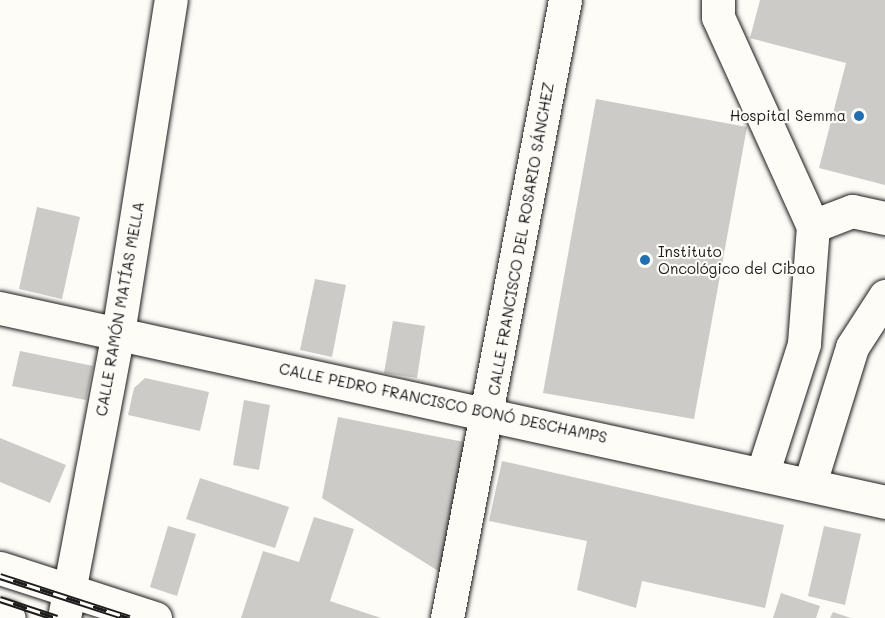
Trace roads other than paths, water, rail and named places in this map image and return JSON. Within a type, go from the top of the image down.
[{"type":"street","name":"CALLE RAMÓN MATÍAS MELLA","points":[[66,604],[118,333],[171,0]]},
{"type":"street","name":"CALLE FRANCISCO DEL ROSARIO SÁNCHEZ","points":[[447,618],[490,412],[565,0]]},
{"type":"street","points":[[718,0],[718,17],[813,226],[804,344],[763,472]]},
{"type":"street","points":[[813,226],[852,212],[885,218]]},
{"type":"street","points":[[810,483],[852,347],[885,296]]},
{"type":"street","name":"CALLE PEDRO FRANCISCO BONÓ DESCHAMPS","points":[[0,308],[490,412],[763,472],[885,502]]},
{"type":"street","points":[[0,568],[66,604],[155,618]]},
{"type":"street","points":[[0,615],[9,618]]},
{"type":"railway","points":[[0,576],[129,618]]},
{"type":"railway","points":[[0,599],[57,618]]},
{"type":"place","name":"Hospital Semma","points":[[859,116]]},
{"type":"place","name":"Instituto Oncológico del Cibao","points":[[645,260]]}]
